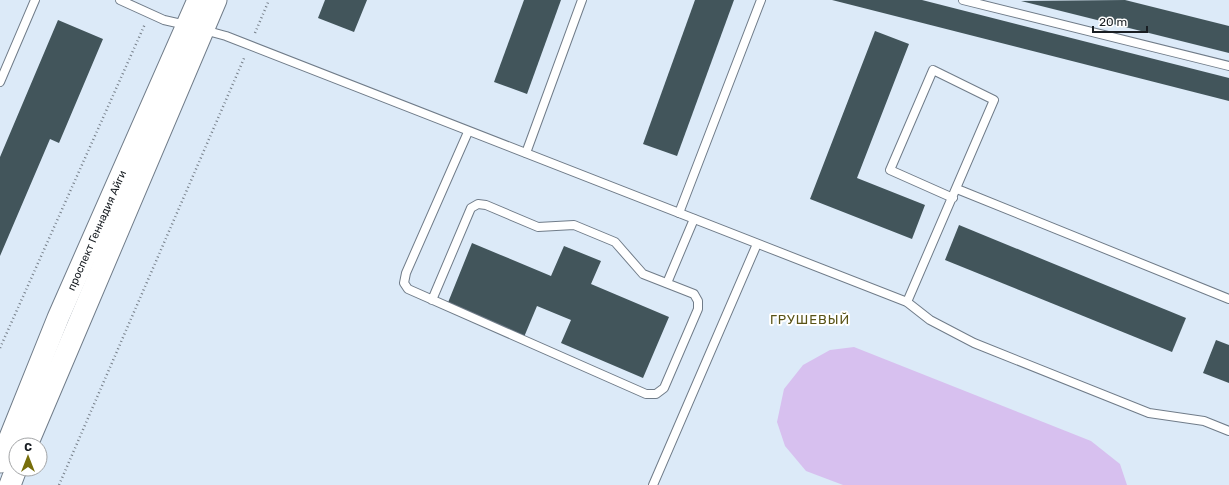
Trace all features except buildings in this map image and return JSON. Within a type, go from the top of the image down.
[{"type":"main road","name":"проспект Геннадия Айги","points":[[29,437],[195,28],[198,0]]},
{"type":"main road","name":"проспект Геннадия Айги","points":[[0,462],[58,318],[195,28],[216,0]]},
{"type":"lane","points":[[0,82],[35,0]]},
{"type":"lane","points":[[120,0],[164,20],[226,36],[468,132],[526,153],[907,302],[930,320],[974,343],[1149,413],[1204,421],[1229,430]]},
{"type":"lane","points":[[526,153],[582,0]]},
{"type":"lane","points":[[679,213],[761,0]]},
{"type":"lane","points":[[963,0],[1229,66]]},
{"type":"lane","points":[[907,302],[953,198],[994,100],[933,70],[890,170],[953,198]]},
{"type":"lane","points":[[432,300],[471,208],[478,204],[486,205],[538,227],[574,225],[615,242],[643,274],[694,294],[698,300],[698,309],[664,388],[656,394],[646,394],[432,300],[408,289],[404,283],[406,273],[468,132]]},
{"type":"lane","points":[[956,189],[1229,299]]},
{"type":"lane","points":[[667,283],[694,219]]},
{"type":"lane","points":[[653,485],[757,244]]},
{"type":"path","points":[[253,37],[269,0]]},
{"type":"path","points":[[0,348],[147,20]]},
{"type":"path","points":[[59,485],[246,52]]},
{"type":"shaded area","points":[[854,347],[1091,441],[1120,464],[1127,485],[843,485],[806,471],[785,446],[777,422],[784,389],[803,365],[830,350]]},
{"type":"district","name":"ГРУШЕВЫЙ","points":[[810,319]]}]
